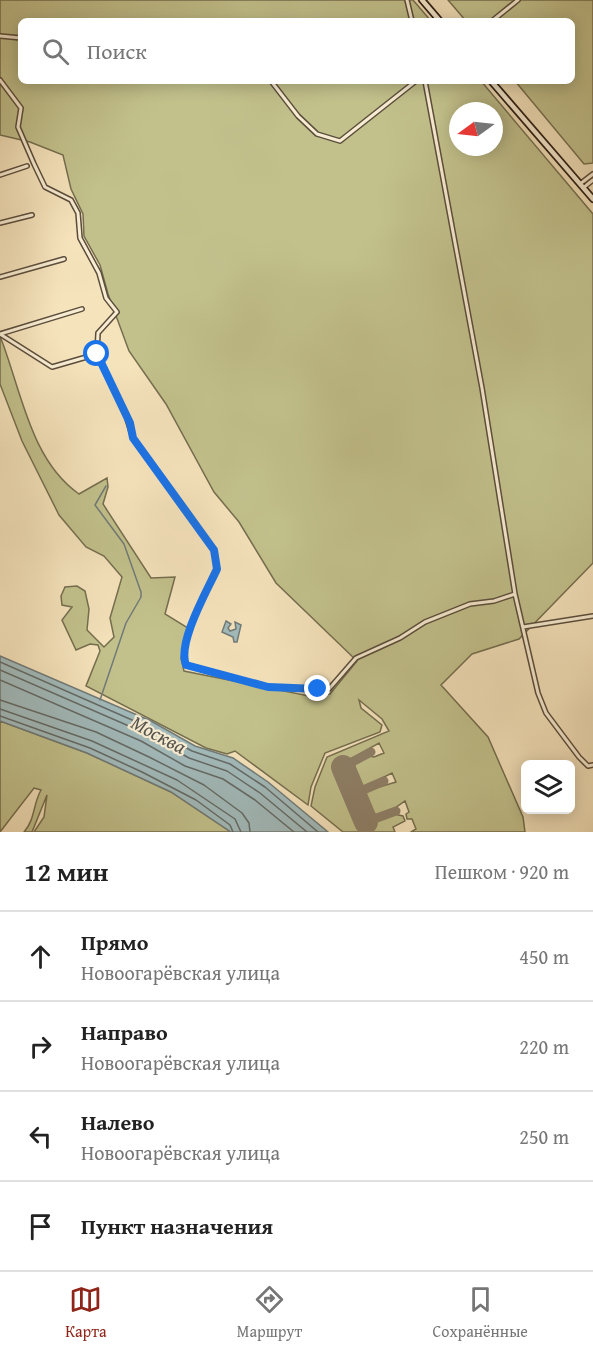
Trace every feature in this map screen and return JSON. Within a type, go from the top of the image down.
[{"type":"main road","points":[[422,0],[437,18]]},
{"type":"main road","points":[[494,84],[593,199]]},
{"type":"street","points":[[407,0],[411,18]]},
{"type":"street","points":[[496,18],[518,0]]},
{"type":"street","points":[[0,36],[18,38]]},
{"type":"street","points":[[0,80],[21,108],[18,127],[45,187],[72,200],[78,213],[80,238],[99,273],[106,297],[117,312],[98,333],[97,354],[130,423],[133,438],[214,550],[217,559],[217,569],[190,628],[183,658],[186,665],[268,687],[329,689],[356,658],[400,638],[425,622],[470,604],[494,601],[515,594]]},
{"type":"street","points":[[273,84],[298,116],[317,134],[340,141],[412,84]]},
{"type":"street","points":[[426,84],[482,388],[511,573],[541,703],[579,757],[588,766],[593,765]]},
{"type":"street","points":[[0,175],[27,166]]},
{"type":"street","points":[[581,187],[593,174]]},
{"type":"street","points":[[581,187],[593,180]]},
{"type":"street","points":[[0,223],[32,215]]},
{"type":"street","points":[[0,277],[64,259]]},
{"type":"street","points":[[0,334],[82,309]]},
{"type":"street","points":[[0,334],[52,367],[97,354]]},
{"type":"street","points":[[523,627],[593,616]]},
{"type":"shaded area","points":[[0,0],[413,0],[428,18],[18,18],[18,84],[484,84],[499,102],[449,102],[449,156],[503,156],[503,107],[593,214],[593,563],[519,639],[472,654],[441,685],[488,737],[523,817],[525,832],[411,832],[416,829],[412,819],[407,819],[406,814],[409,812],[405,801],[392,810],[377,815],[371,812],[365,797],[366,791],[396,782],[392,773],[364,787],[357,780],[354,767],[355,764],[369,756],[374,757],[384,753],[379,743],[334,768],[359,827],[394,814],[403,816],[405,821],[393,827],[395,832],[343,832],[311,806],[315,787],[327,757],[389,731],[382,719],[359,700],[361,708],[382,725],[380,732],[325,753],[311,787],[308,805],[235,751],[227,754],[206,748],[86,686],[100,651],[98,645],[90,644],[76,650],[62,620],[72,607],[62,605],[61,596],[65,587],[77,586],[85,591],[89,609],[87,630],[104,647],[114,637],[110,618],[122,577],[104,556],[86,547],[59,515],[22,441],[0,384],[0,336],[38,443],[62,480],[79,494],[107,478],[108,487],[103,504],[151,578],[175,577],[165,614],[188,628],[181,658],[184,671],[309,696],[330,694],[357,661],[276,583],[239,522],[214,492],[166,404],[129,351],[100,265],[84,236],[83,214],[71,189],[63,155],[30,142],[0,135]]},
{"type":"shaded area","points":[[448,0],[593,0],[593,163],[584,164],[517,84],[575,84],[575,18],[463,18]]},
{"type":"shaded area","points":[[0,721],[87,753],[171,792],[231,832],[34,832],[44,817],[47,795],[32,832],[24,832],[28,827],[41,790],[34,788],[0,832]]},
{"type":"water","points":[[226,621],[231,624],[228,628],[230,631],[236,629],[235,622],[241,625],[237,642],[234,642],[233,637],[222,632]]},
{"type":"water","name":"Москва","points":[[0,656],[151,721],[195,746],[233,758],[268,782],[328,832],[231,832],[171,792],[87,753],[0,721]]},
{"type":"waterway","points":[[100,700],[126,623],[141,597],[124,544],[95,505],[106,486]]},
{"type":"taxiway","points":[[343,767],[371,752]]},
{"type":"taxiway","points":[[354,794],[384,781]]},
{"type":"taxiway","points":[[366,822],[396,811]]},
{"type":"runway","points":[[343,767],[366,822]]},
{"type":"route","points":[[97,354],[130,423],[133,438],[214,550],[217,559],[217,569],[190,628],[183,658],[186,665],[190,668],[268,687],[318,689]]}]
